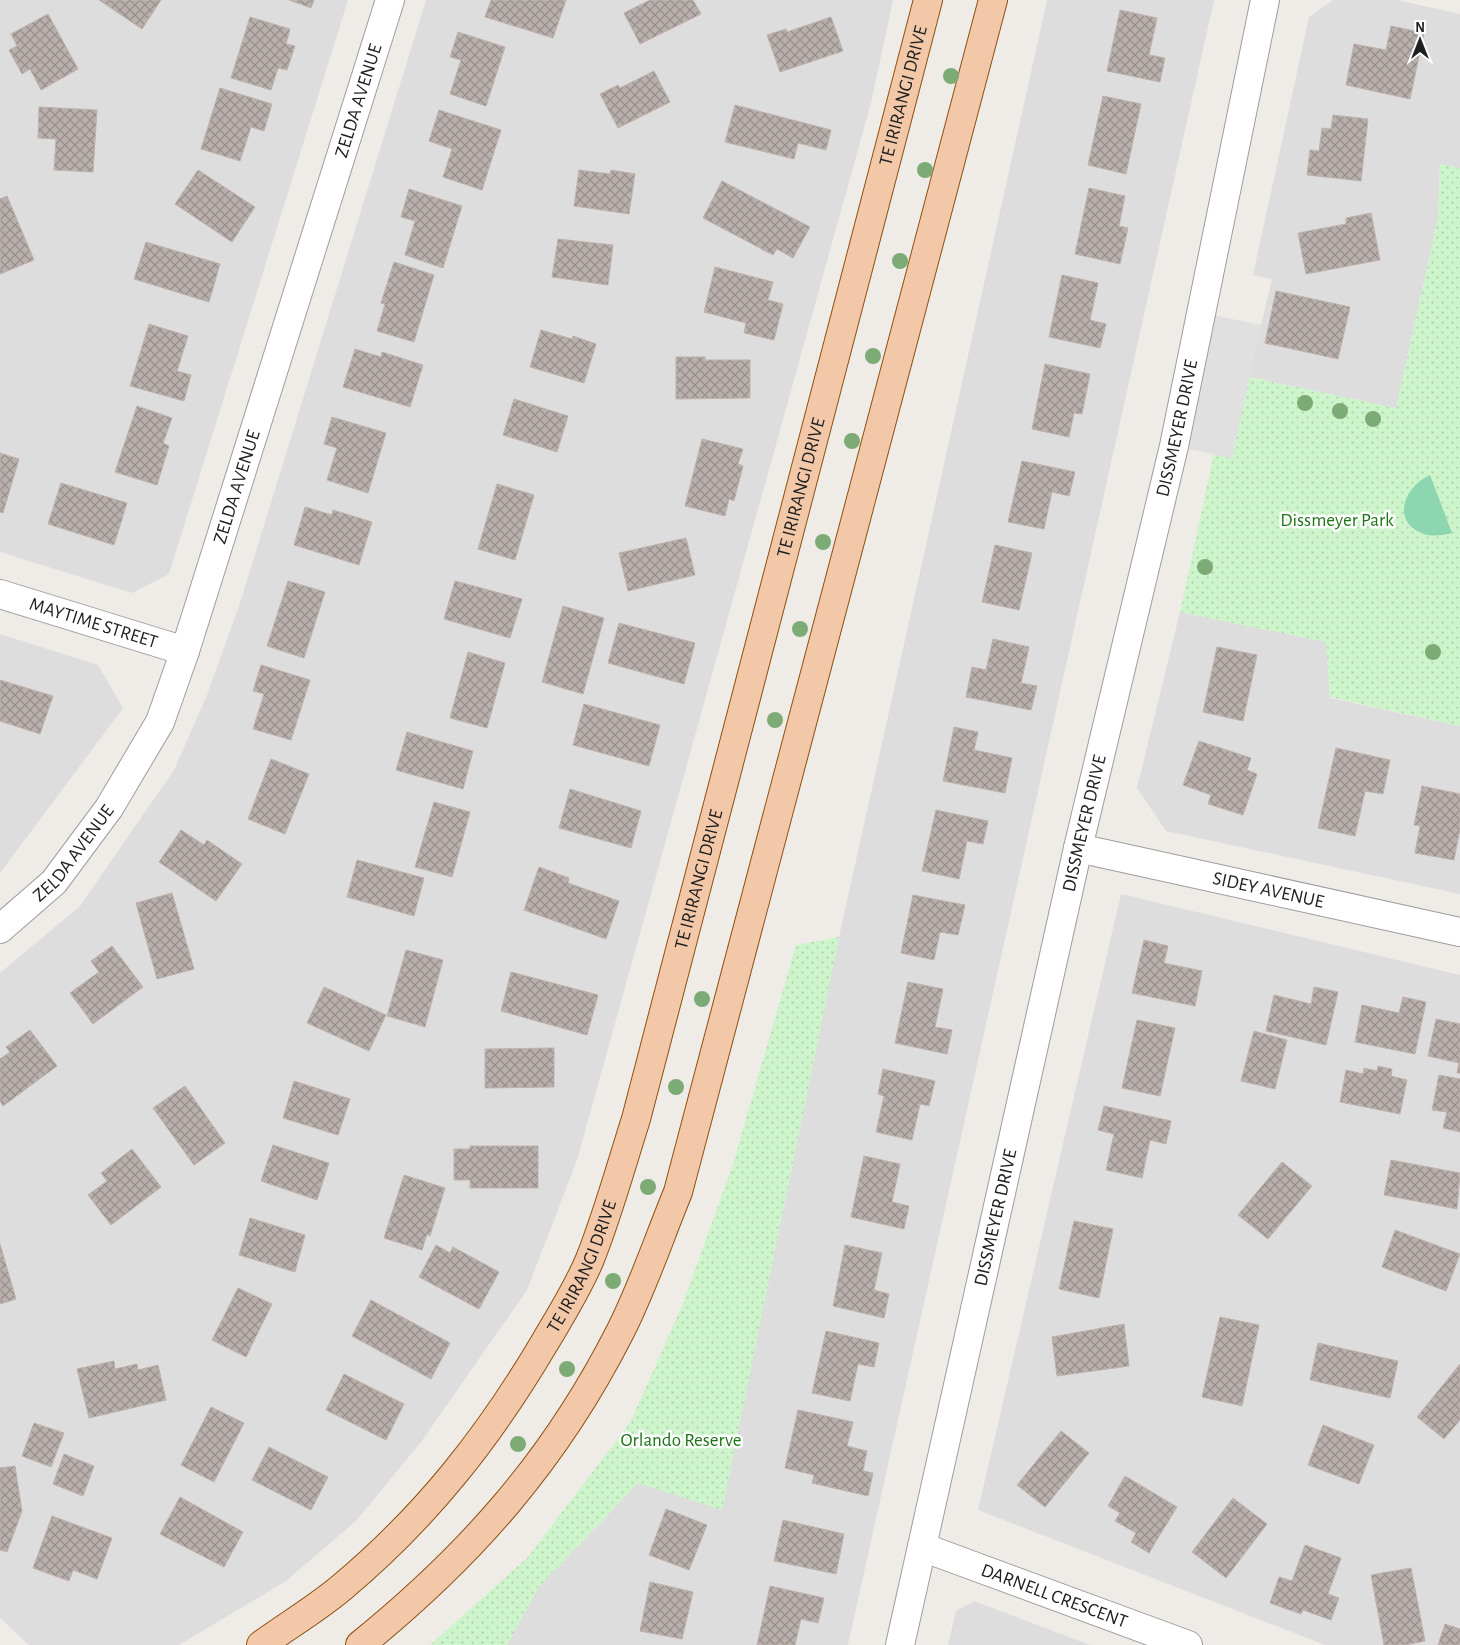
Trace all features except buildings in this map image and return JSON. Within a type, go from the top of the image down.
[{"type":"main road","name":"TE IRIRANGI DRIVE","points":[[261,1645],[340,1588],[410,1524],[455,1476],[514,1395],[567,1305],[589,1260],[606,1216],[636,1119],[928,0]]},
{"type":"main road","points":[[360,1645],[415,1601],[534,1472],[579,1406],[620,1331],[678,1192],[993,0]]},
{"type":"street","name":"ZELDA AVENUE","points":[[0,929],[54,882],[109,808],[160,722],[185,651],[390,0]]},
{"type":"street","name":"DISSMEYER DRIVE","points":[[900,1645],[1078,848],[1174,446],[1265,0]]},
{"type":"street","name":"MAYTIME STREET","points":[[0,594],[185,651]]},
{"type":"street","name":"SIDEY AVENUE","points":[[1078,848],[1460,932]]},
{"type":"street","name":"DARNELL CRESCENT","points":[[922,1546],[1188,1645]]},
{"type":"shaded area","points":[[0,0],[348,0],[169,574],[132,593],[0,552]]},
{"type":"shaded area","points":[[426,0],[893,0],[871,103],[577,1160],[527,1290],[421,1442],[356,1521],[286,1581],[179,1645],[29,1645],[0,1618],[0,973],[80,906],[174,770],[207,695],[240,603]]},
{"type":"shaded area","points":[[1047,0],[1214,0],[848,1645],[507,1645],[538,1588],[638,1483],[722,1509],[839,937]]},
{"type":"shaded area","points":[[1333,0],[1398,0],[1460,14],[1460,168],[1440,164],[1438,218],[1396,408],[1249,377],[1272,279],[1253,275],[1309,17]]},
{"type":"shaded area","points":[[1203,313],[1261,325],[1232,458],[1174,446]]},
{"type":"shaded area","points":[[1180,612],[1326,642],[1330,698],[1460,726],[1460,894],[1166,831],[1137,788]]},
{"type":"shaded area","points":[[0,634],[98,665],[123,708],[0,873]]},
{"type":"shaded area","points":[[1121,894],[1460,975],[1460,1645],[1325,1645],[978,1510]]},
{"type":"shaded area","points":[[974,1601],[1090,1645],[948,1645],[956,1611]]},
{"type":"green space","name":"Dissmeyer Park","points":[[1440,164],[1460,168],[1460,726],[1330,697],[1326,642],[1180,612],[1214,454],[1232,458],[1249,377],[1396,408],[1438,218]]},
{"type":"green space","points":[[1430,475],[1452,533],[1427,535],[1414,529],[1407,522],[1404,514],[1404,505],[1408,496],[1413,488]]},
{"type":"green space","name":"Orlando Reserve","points":[[839,937],[722,1510],[638,1483],[538,1588],[507,1645],[430,1645],[527,1558],[630,1423],[682,1306],[733,1164],[796,945]]}]
